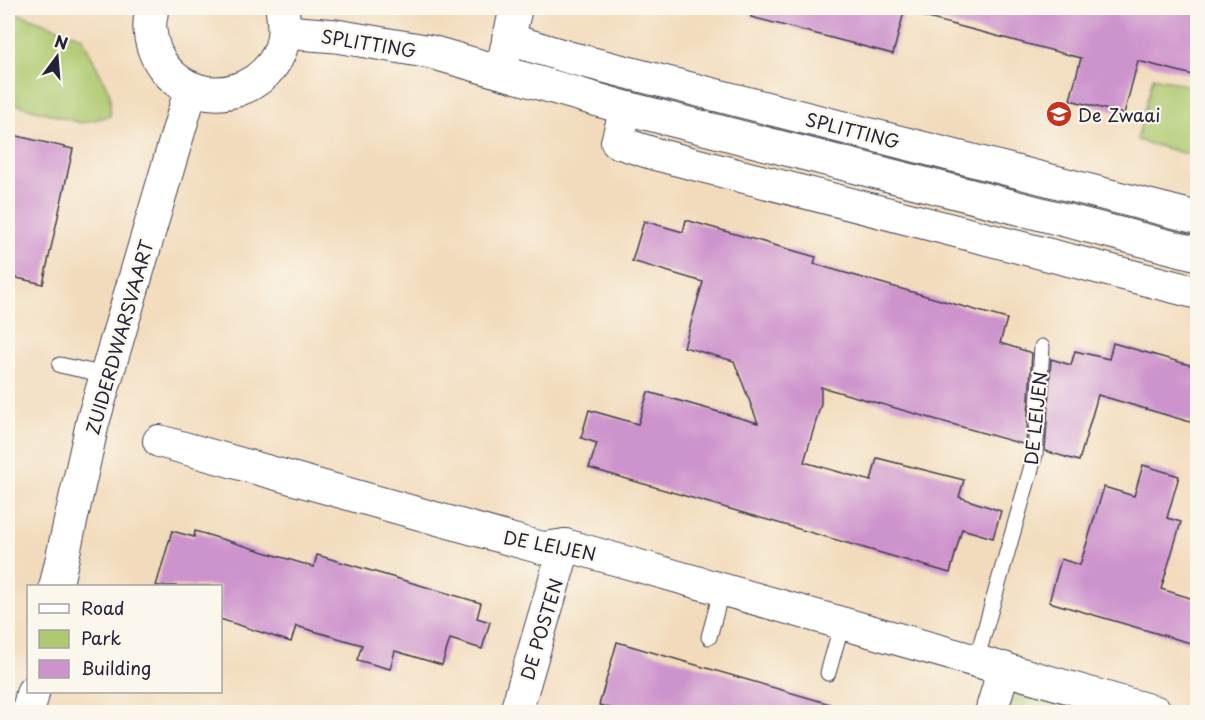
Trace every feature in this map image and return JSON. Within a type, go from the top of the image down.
[{"type":"main road","points":[[152,8],[149,29],[155,54],[170,75],[191,89],[216,94],[241,90],[263,77],[278,57],[283,20]]},
{"type":"main road","name":"SPLITTING","points":[[283,20],[336,36],[431,52],[626,108],[1197,254]]},
{"type":"main road","name":"ZUIDERDWARSVAART","points":[[56,585],[93,421],[191,89]]},
{"type":"main road","points":[[28,712],[33,693]]},
{"type":"street","points":[[501,71],[516,8]]},
{"type":"street","name":"SPLITTING","points":[[508,39],[572,58],[1197,218]]},
{"type":"street","points":[[626,108],[617,142],[655,154],[1197,293]]},
{"type":"street","name":"DE LEIJEN","points":[[159,441],[542,548],[565,545],[1156,712]]},
{"type":"street","name":"DE POSTEN","points":[[516,712],[565,545]]},
{"type":"street","points":[[990,665],[991,712]]},
{"type":"lane","name":"DE LEIJEN","points":[[990,665],[1035,455],[1042,347]]},
{"type":"lane","points":[[60,365],[106,375]]},
{"type":"lane","points":[[709,637],[722,590]]},
{"type":"lane","points":[[828,673],[842,623]]},
{"type":"green space","points":[[8,10],[82,37],[110,94],[110,116],[81,123],[8,102]]},
{"type":"green space","points":[[1153,77],[1197,88],[1197,157],[1137,140]]},
{"type":"green space","points":[[1016,686],[1067,701],[1063,712],[1008,712]]},
{"type":"building","points":[[752,8],[905,8],[893,54],[751,17]]},
{"type":"building","points":[[925,8],[1197,8],[1197,76],[1138,61],[1124,114],[1070,100],[1081,58],[924,17]]},
{"type":"building","points":[[13,135],[73,149],[43,284],[8,276],[8,161]]},
{"type":"building","points":[[686,220],[816,257],[814,264],[1007,319],[1000,343],[1032,353],[1026,445],[821,387],[821,404],[804,462],[871,481],[877,458],[964,480],[959,497],[1001,511],[993,538],[962,529],[950,573],[589,468],[597,443],[581,438],[589,410],[638,424],[648,392],[758,423],[734,361],[684,347],[703,282],[632,261],[644,221],[683,232]]},
{"type":"building","points":[[1113,343],[1197,367],[1197,424],[1098,395],[1079,461],[1045,451],[1051,359],[1071,365],[1075,351],[1109,359]]},
{"type":"building","points":[[1143,465],[1179,476],[1167,518],[1181,522],[1161,589],[1197,600],[1197,645],[1049,602],[1061,559],[1080,565],[1104,487],[1134,496]]},
{"type":"building","points":[[172,531],[194,537],[195,531],[314,567],[317,555],[481,603],[477,618],[490,622],[482,649],[450,639],[442,665],[395,651],[390,669],[357,660],[362,645],[296,626],[291,642],[222,620],[222,585],[156,585]]},
{"type":"building","points":[[617,642],[830,704],[828,712],[624,712],[599,705]]},
{"type":"place","name":"De Zwaai","points":[[1059,114]]}]
